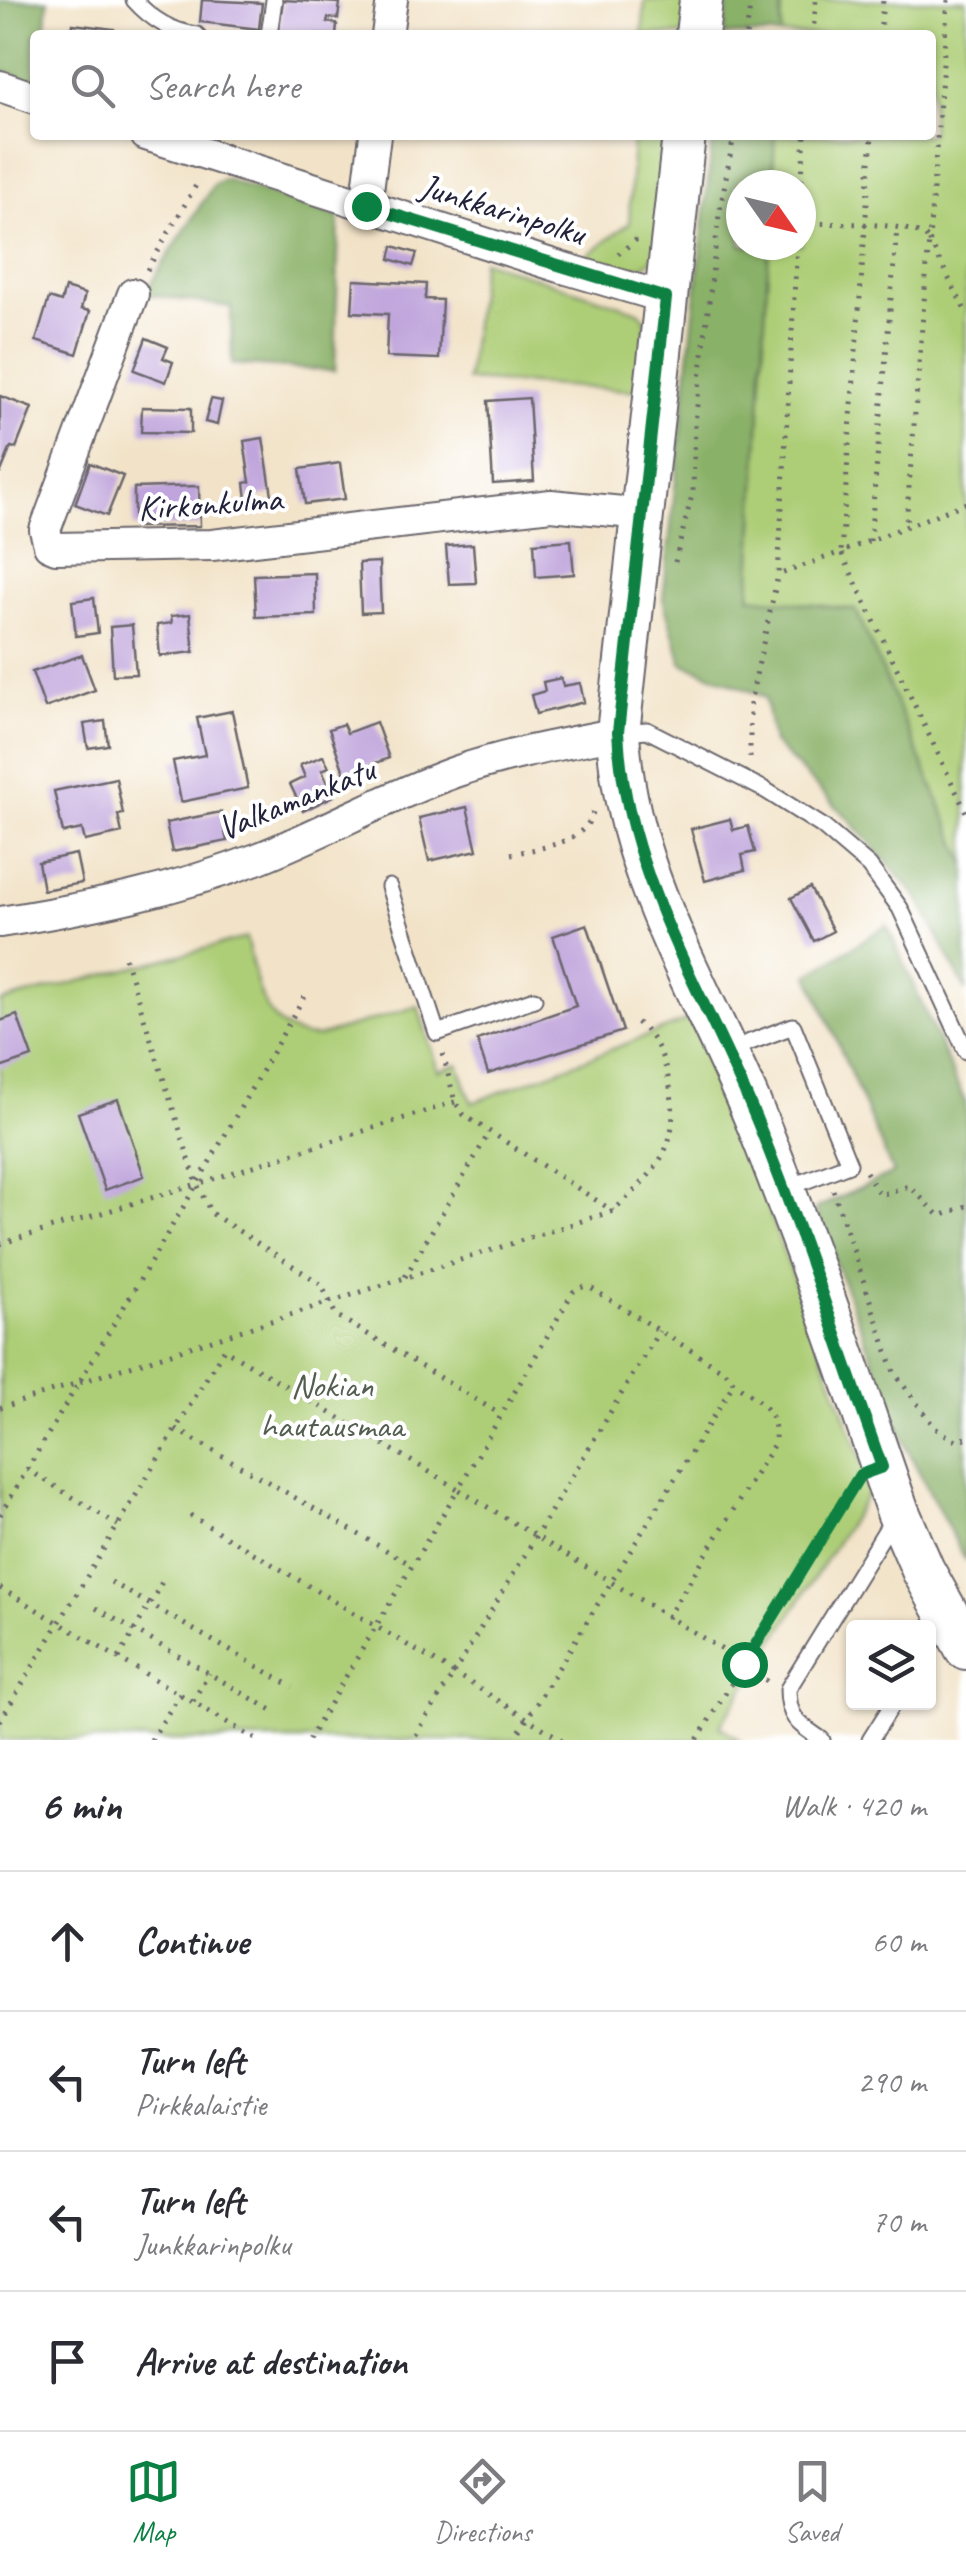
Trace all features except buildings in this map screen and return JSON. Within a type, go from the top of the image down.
[{"type":"street","points":[[388,30],[392,0]]},
{"type":"street","points":[[698,30],[701,0]]},
{"type":"street","points":[[0,86],[30,96]]},
{"type":"street","name":"Junkkarinpolku","points":[[161,140],[666,298]]},
{"type":"street","points":[[366,206],[374,140]]},
{"type":"street","points":[[683,140],[618,732],[620,766],[633,830],[680,958],[756,1120],[784,1190],[898,1512],[947,1637]]},
{"type":"street","name":"Kirkonkulma","points":[[133,294],[44,530],[49,545],[212,545],[551,505],[643,514]]},
{"type":"street","name":"Valkamankatu","points":[[0,922],[98,906],[177,884],[256,859],[454,772],[618,732]]},
{"type":"lane","points":[[120,14],[134,0],[150,18],[176,30]]},
{"type":"lane","points":[[271,30],[274,0]]},
{"type":"lane","points":[[618,732],[647,730],[750,783],[822,826],[869,866],[900,908],[966,1051]]},
{"type":"lane","points":[[389,887],[438,1033],[534,999]]},
{"type":"lane","points":[[724,1052],[792,1026],[849,1164],[784,1190]]},
{"type":"lane","points":[[822,1740],[800,1725],[788,1709],[788,1689],[898,1512]]},
{"type":"lane","points":[[870,1740],[889,1710]]},
{"type":"path","points":[[747,30],[750,0]]},
{"type":"path","points":[[813,30],[816,0]]},
{"type":"path","points":[[880,30],[883,0]]},
{"type":"path","points":[[906,526],[948,0]]},
{"type":"path","points":[[674,567],[693,491],[695,423],[719,215],[733,140]]},
{"type":"path","points":[[802,170],[805,140]]},
{"type":"path","points":[[872,140],[842,552],[963,795],[966,812]]},
{"type":"path","points":[[133,294],[213,157]]},
{"type":"path","points":[[816,224],[920,232],[930,240],[966,312]]},
{"type":"path","points":[[870,541],[897,228]]},
{"type":"path","points":[[750,783],[750,703],[778,574],[796,260]]},
{"type":"path","points":[[778,574],[966,503]]},
{"type":"path","points":[[511,854],[558,843],[583,830],[592,818],[594,805]]},
{"type":"path","points":[[125,958],[197,1184],[210,1213],[321,1284],[336,1315],[500,1414]]},
{"type":"path","points":[[0,1515],[305,995]]},
{"type":"path","points":[[0,1408],[613,1210],[646,1181],[672,1137],[674,1102],[662,1052],[652,1034],[635,1021]]},
{"type":"path","points":[[438,1033],[455,1102],[464,1115],[613,1210]]},
{"type":"path","points":[[0,1244],[455,1102]]},
{"type":"path","points":[[405,1278],[489,1133]]},
{"type":"path","points":[[825,1173],[894,1372],[934,1428],[956,1441],[966,1438]]},
{"type":"path","points":[[880,1195],[909,1186],[940,1216],[966,1206]]},
{"type":"path","points":[[308,1740],[573,1292],[581,1287],[591,1288],[726,1373],[773,1415],[777,1432],[774,1444],[667,1618]]},
{"type":"path","points":[[413,1740],[659,1331]]},
{"type":"path","points":[[220,1338],[224,1349],[744,1664],[777,1689],[788,1689]]},
{"type":"path","points":[[0,1721],[224,1349]]},
{"type":"path","points":[[514,1740],[734,1383]]},
{"type":"path","points":[[176,1429],[412,1565]]},
{"type":"path","points":[[697,1740],[860,1475],[882,1467]]},
{"type":"path","points":[[27,1468],[118,1525]]},
{"type":"path","points":[[190,1515],[562,1740]]},
{"type":"path","points":[[111,1582],[292,1687]]},
{"type":"path","points":[[119,1658],[162,1582]]},
{"type":"path","points":[[0,1588],[258,1740]]},
{"type":"path","points":[[96,1608],[277,1712]]},
{"type":"path","points":[[192,1701],[209,1674]]},
{"type":"path","points":[[151,1740],[180,1694]]},
{"type":"green space","points":[[0,0],[48,0],[45,30],[30,30],[30,80],[0,70]]},
{"type":"green space","points":[[645,0],[690,0],[687,30],[642,30]]},
{"type":"green space","points":[[727,0],[782,0],[781,30],[724,30]]},
{"type":"green space","points":[[782,0],[966,0],[966,864],[856,611],[750,597],[768,260],[816,260],[816,170],[773,170],[775,140],[936,140],[936,30],[781,30]]},
{"type":"green space","points":[[633,140],[673,140],[657,255],[631,269],[584,258],[629,223]]},
{"type":"green space","points":[[712,140],[775,140],[773,170],[726,170],[726,260],[768,260],[750,597],[856,610],[966,864],[966,991],[918,898],[847,817],[773,743],[765,697],[682,663],[663,599]]},
{"type":"green space","points":[[225,179],[339,217],[335,371],[232,364],[231,307],[144,294],[214,184]]},
{"type":"green space","points":[[482,260],[639,311],[646,320],[642,391],[467,380]]},
{"type":"green space","points":[[887,925],[966,1104],[966,1561],[907,1449],[815,1209],[893,1173],[809,975]]},
{"type":"green space","name":"Nokian hautausmaa","points":[[246,938],[264,1003],[283,1027],[317,1037],[418,1006],[438,1071],[458,1064],[472,1103],[690,1019],[737,1114],[776,1231],[872,1487],[720,1726],[740,1740],[0,1740],[0,1002]]},
{"type":"route","points":[[366,206],[666,298],[618,732],[620,766],[633,830],[680,958],[756,1120],[784,1190],[882,1467],[860,1475],[744,1664]]}]
